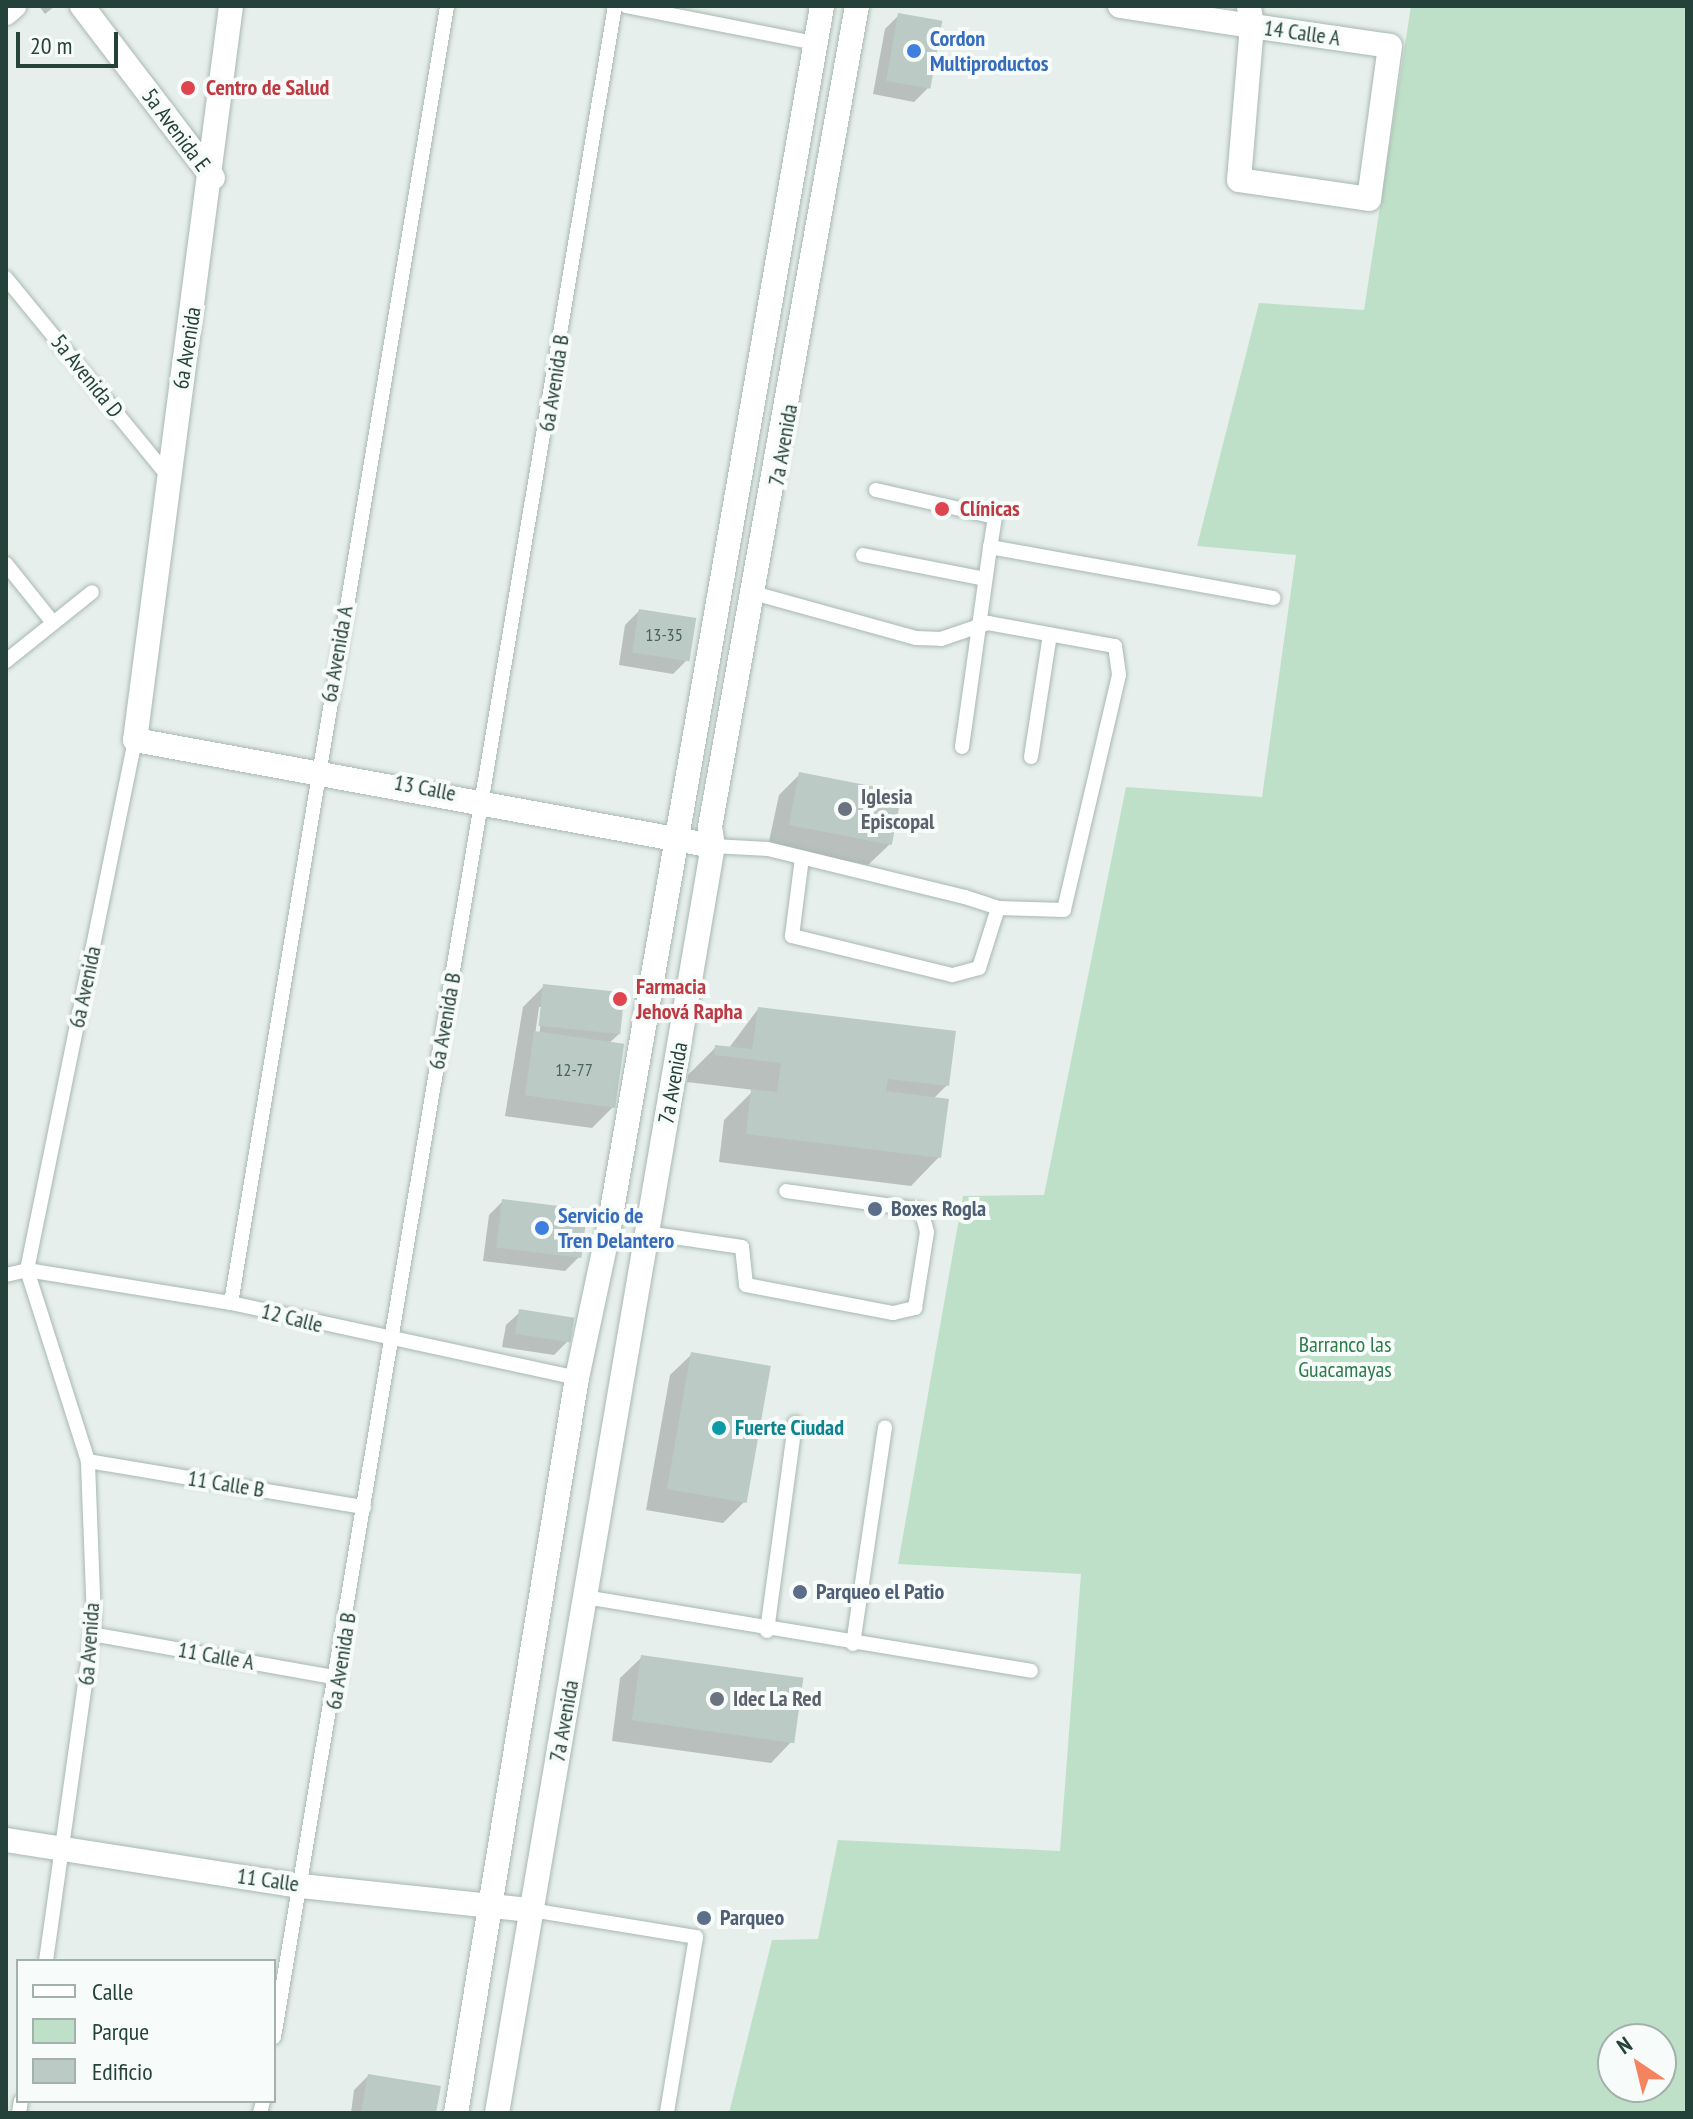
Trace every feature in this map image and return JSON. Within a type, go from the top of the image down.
[{"type":"street","points":[[6,13],[14,6]]},
{"type":"street","name":"5a Avenida E","points":[[82,6],[213,178]]},
{"type":"street","name":"6a Avenida","points":[[135,740],[167,475],[213,178],[231,6]]},
{"type":"street","name":"7a Avenida","points":[[456,2113],[577,1378],[609,1227],[672,836],[822,6]]},
{"type":"street","name":"7a Avenida","points":[[497,2113],[713,846],[710,827],[757,594],[857,6]]},
{"type":"street","name":"14 Calle A","points":[[1120,6],[1251,16],[1390,46],[1369,199],[1239,180],[1251,16]]},
{"type":"street","name":"13 Calle","points":[[135,740],[317,768],[713,846]]},
{"type":"street","points":[[609,1227],[647,1233]]},
{"type":"street","name":"11 Calle","points":[[6,1840],[301,1886],[531,1910]]},
{"type":"lane","name":"6a Avenida A","points":[[231,1303],[317,768],[447,6]]},
{"type":"lane","name":"6a Avenida B","points":[[276,2026],[339,1678],[387,1341],[486,799],[615,6]]},
{"type":"lane","points":[[626,6],[815,43]]},
{"type":"lane","name":"5a Avenida D","points":[[6,278],[167,475]]},
{"type":"lane","points":[[876,490],[995,517],[976,627],[962,747]]},
{"type":"lane","points":[[990,547],[1273,598]]},
{"type":"lane","points":[[863,555],[985,579]]},
{"type":"lane","points":[[6,564],[50,619]]},
{"type":"lane","points":[[6,661],[50,619],[92,592]]},
{"type":"lane","points":[[713,846],[802,858],[998,908],[1064,910],[1119,675],[1115,646],[1050,634],[976,627],[941,639],[916,638],[757,594]]},
{"type":"lane","points":[[1031,757],[1050,634]]},
{"type":"lane","name":"6a Avenida","points":[[46,1959],[66,1849],[92,1634],[88,1461],[27,1270],[135,740]]},
{"type":"lane","points":[[802,858],[788,925],[792,936],[820,948],[967,975],[979,968],[998,908]]},
{"type":"lane","points":[[647,1233],[742,1247],[746,1285],[893,1313],[915,1308],[927,1232],[921,1210],[786,1191]]},
{"type":"lane","name":"12 Calle","points":[[6,1275],[27,1270],[231,1303],[387,1341],[577,1378]]},
{"type":"lane","points":[[767,1631],[795,1423]]},
{"type":"lane","points":[[853,1644],[885,1427]]},
{"type":"lane","name":"11 Calle B","points":[[88,1461],[364,1507]]},
{"type":"lane","points":[[585,1597],[767,1631],[1031,1671]]},
{"type":"lane","name":"11 Calle A","points":[[92,1634],[339,1678]]},
{"type":"lane","points":[[531,1910],[696,1937],[667,2113]]},
{"type":"green space","name":"Barranco las Guacamayas","points":[[1411,6],[1687,6],[1687,2113],[729,2113],[772,1940],[818,1939],[838,1840],[1060,1851],[1081,1574],[898,1564],[963,1196],[1044,1195],[1126,787],[1262,797],[1296,555],[1197,546],[1259,303],[1364,310]]},
{"type":"building","name":"Cordon Multiproductos","points":[[898,13],[942,21],[930,89],[886,81]]},
{"type":"building","points":[[639,609],[696,618],[689,662],[632,652]]},
{"type":"building","name":"Iglesia Episcopal","points":[[799,772],[902,792],[892,845],[789,825]]},
{"type":"building","points":[[543,984],[625,993],[620,1034],[539,1026]]},
{"type":"building","points":[[758,1007],[956,1031],[949,1086],[888,1079],[886,1091],[949,1099],[941,1158],[746,1134],[751,1089],[777,1092],[781,1063],[714,1055],[715,1045],[752,1049]]},
{"type":"building","points":[[534,1031],[624,1044],[615,1108],[525,1095]]},
{"type":"building","name":"Servicio de Tren Delantero","points":[[502,1199],[587,1209],[581,1258],[496,1248]]},
{"type":"building","points":[[519,1309],[574,1318],[570,1342],[515,1334]]},
{"type":"building","name":"Fuerte Ciudad","points":[[691,1352],[771,1366],[747,1503],[667,1489]]},
{"type":"building","name":"Idec La Red","points":[[641,1655],[803,1678],[794,1743],[632,1720]]},
{"type":"building","points":[[368,2074],[441,2086],[436,2113],[361,2113]]},
{"type":"place","name":"Cordon Multiproductos","points":[[914,51]]},
{"type":"place","name":"Centro de Salud","points":[[188,88]]},
{"type":"place","name":"Clínicas","points":[[942,509]]},
{"type":"place","name":"Iglesia Episcopal","points":[[845,809]]},
{"type":"place","name":"Farmacia Jehová Rapha","points":[[620,999]]},
{"type":"place","name":"Boxes Rogla","points":[[875,1209]]},
{"type":"place","name":"Servicio de Tren Delantero","points":[[542,1228]]},
{"type":"place","name":"Fuerte Ciudad","points":[[719,1428]]},
{"type":"place","name":"Parqueo el Patio","points":[[800,1592]]},
{"type":"place","name":"Idec La Red","points":[[717,1699]]},
{"type":"place","name":"Parqueo","points":[[704,1918]]}]
